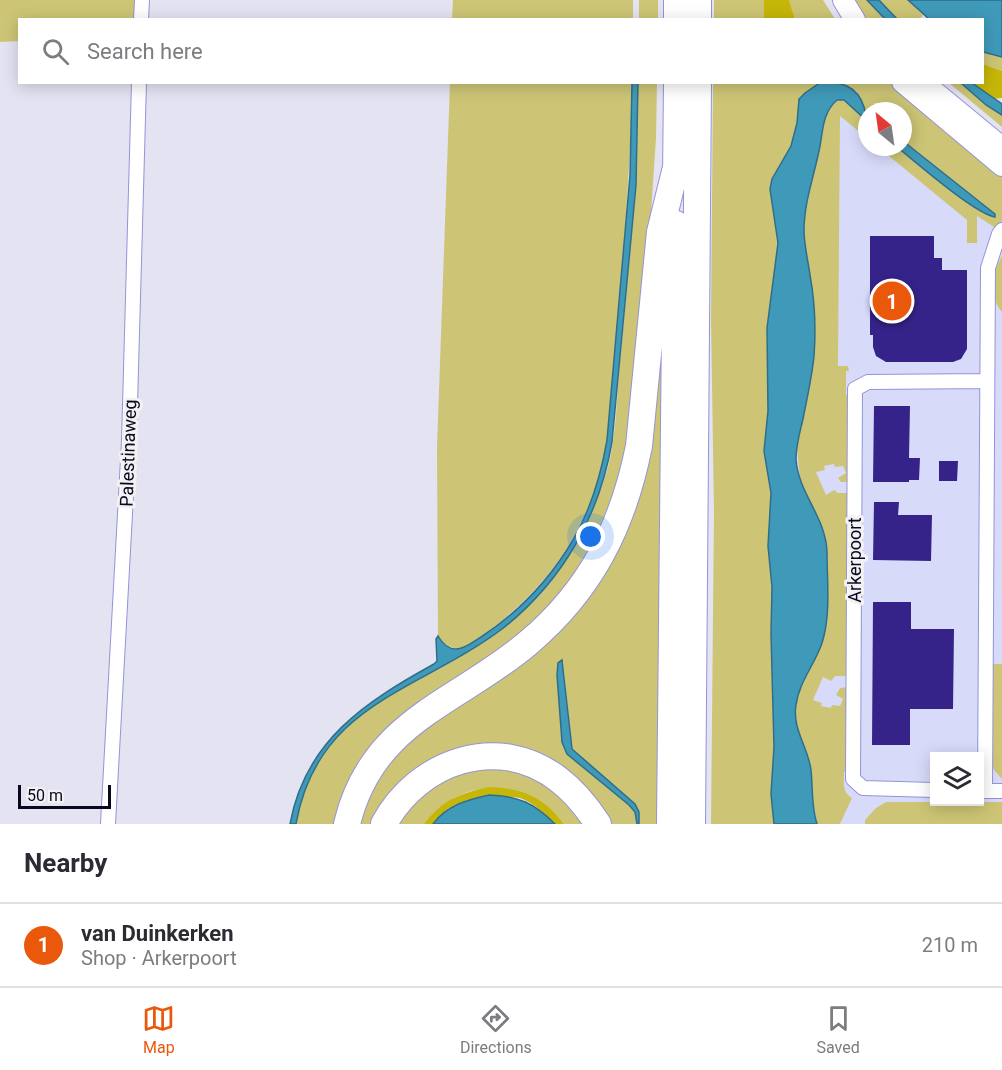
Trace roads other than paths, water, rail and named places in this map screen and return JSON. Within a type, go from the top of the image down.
[{"type":"highway","points":[[676,0],[676,18]]},
{"type":"highway","points":[[698,0],[698,18]]},
{"type":"highway","points":[[670,824],[676,84]]},
{"type":"highway","points":[[692,824],[698,84]]},
{"type":"highway","points":[[347,824],[351,808],[367,773],[391,741],[419,717],[499,666],[536,636],[579,590],[612,537],[629,490],[639,446],[660,232],[676,163]]},
{"type":"highway","points":[[384,824],[390,812],[407,791],[430,773],[460,761],[478,757],[512,758],[557,778],[579,799],[597,824]]},
{"type":"main road","points":[[828,0],[839,18]]},
{"type":"main road","points":[[843,0],[854,18]]},
{"type":"main road","points":[[904,84],[1002,166]]},
{"type":"main road","points":[[925,84],[1002,147]]},
{"type":"street","points":[[141,18],[142,0]]},
{"type":"street","name":"Palestinaweg","points":[[108,824],[129,441],[139,84]]},
{"type":"street","points":[[982,752],[987,381],[996,324],[988,268],[999,247],[999,234],[1002,230]]},
{"type":"street","name":"Arkerpoort","points":[[930,790],[863,788],[853,779],[855,389],[868,382],[987,381]]},
{"type":"street","points":[[984,791],[1002,791]]},
{"type":"water","points":[[867,0],[879,0],[896,18],[884,18]]},
{"type":"water","points":[[908,0],[1002,0],[1002,57],[984,52],[984,18],[928,18]]},
{"type":"water","points":[[632,84],[638,84],[636,185],[612,442],[598,496],[575,546],[543,590],[502,629],[376,704],[349,725],[326,751],[308,783],[296,824],[290,824],[298,795],[309,769],[342,727],[384,693],[434,664],[437,661],[436,639],[438,636],[448,647],[459,649],[481,637],[508,617],[544,581],[573,540],[590,504],[602,466],[607,440],[630,175]]},
{"type":"water","points":[[818,84],[842,84],[853,89],[862,102],[858,102],[858,113],[844,100],[837,100],[829,110],[824,121],[804,219],[805,247],[814,305],[815,346],[796,459],[802,483],[825,539],[828,598],[827,621],[822,643],[800,689],[795,714],[811,770],[817,824],[774,824],[771,794],[774,747],[772,587],[768,546],[771,493],[764,451],[768,411],[767,328],[778,243],[770,189],[772,179],[791,146],[797,123],[799,99]]},
{"type":"water","points":[[962,84],[973,84],[1002,104],[1002,115],[986,105]]},
{"type":"water","points":[[912,148],[995,214],[995,217],[974,207],[908,156],[912,156]]},
{"type":"water","points":[[562,660],[572,749],[635,804],[639,812],[639,824],[637,824],[635,812],[629,805],[567,754],[562,742],[557,675],[558,663]]},
{"type":"water","points":[[489,795],[509,797],[525,802],[555,824],[433,824],[451,808],[465,801]]},
{"type":"place","name":"van Duinkerken","points":[[892,301]]}]
